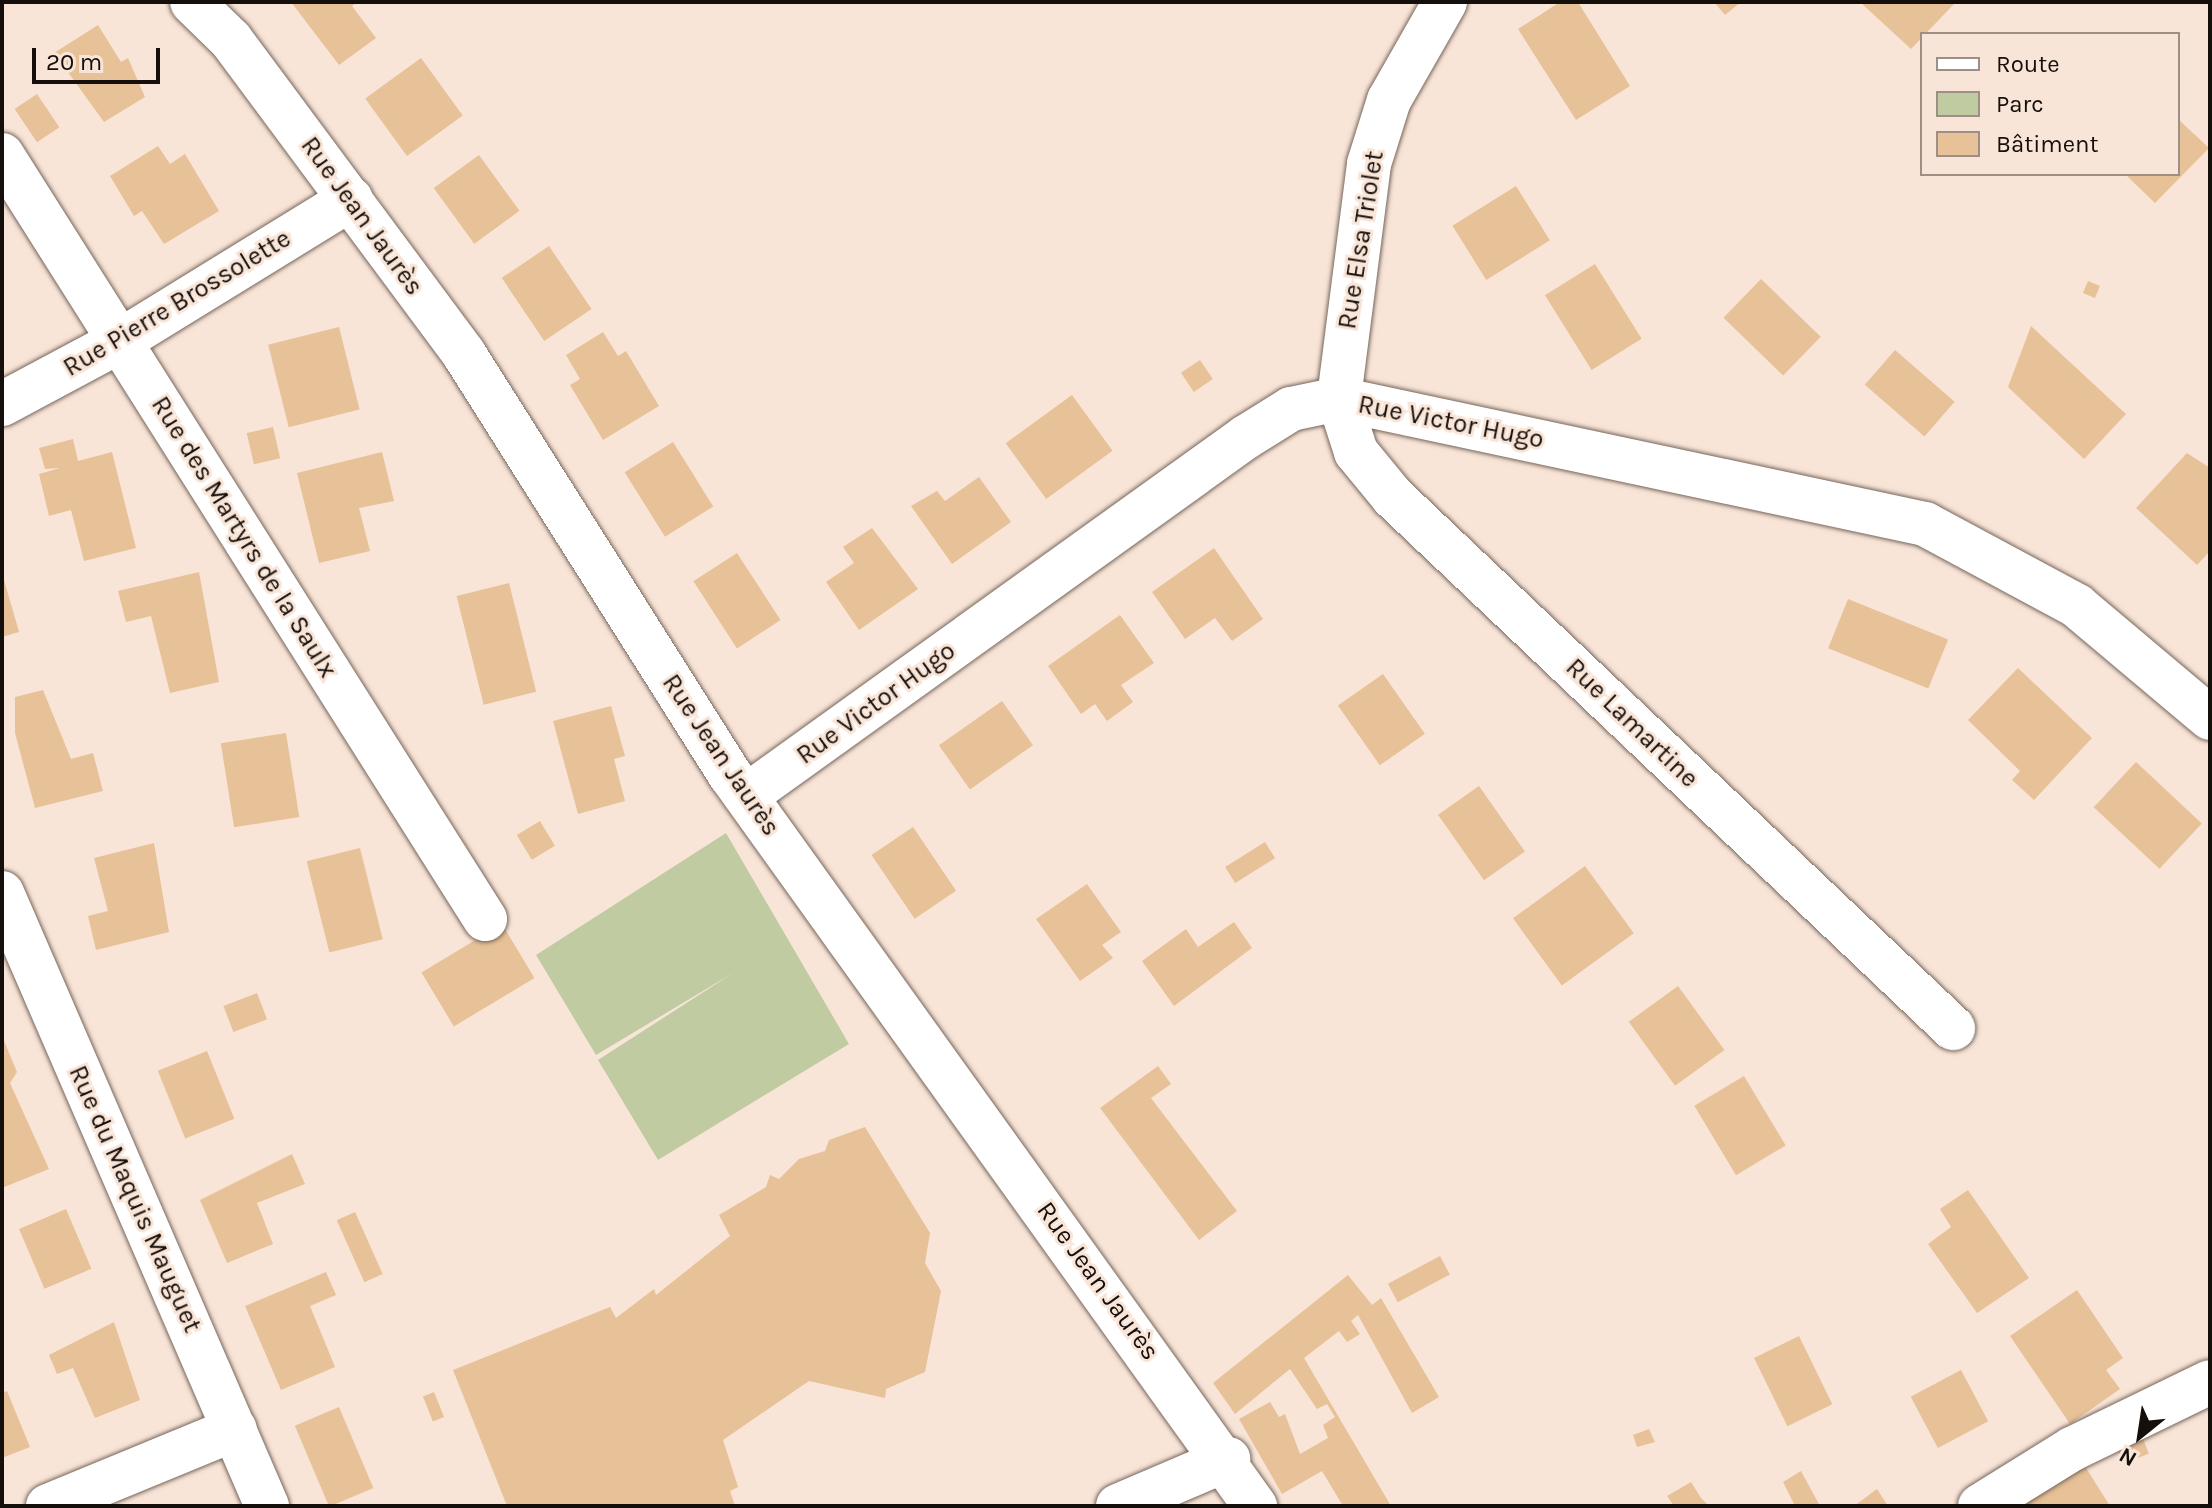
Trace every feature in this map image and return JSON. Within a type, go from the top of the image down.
[{"type":"street","name":"Rue Jean Jaurès","points":[[192,2],[231,40],[464,354],[746,796],[1228,1459],[1255,1506]]},
{"type":"street","name":"Rue Elsa Triolet","points":[[1339,399],[1369,164],[1389,100],[1445,2]]},
{"type":"street","name":"Rue des Martyrs de la Saulx","points":[[2,155],[485,919]]},
{"type":"street","name":"Rue Pierre Brossolette","points":[[2,404],[120,341],[351,199]]},
{"type":"street","name":"Rue Victor Hugo","points":[[746,796],[1246,437],[1291,409],[1339,399],[1925,524],[2077,606],[2210,718]]},
{"type":"street","name":"Rue Lamartine","points":[[1339,399],[1356,452],[1393,497],[1953,1028]]},
{"type":"street","name":"Rue du Maquis Mauguet","points":[[2,893],[267,1506]]},
{"type":"street","points":[[1980,1506],[2072,1449],[2210,1382]]},
{"type":"street","points":[[48,1506],[235,1429]]},
{"type":"street","points":[[1118,1506],[1228,1459]]},
{"type":"green space","points":[[726,833],[849,1044],[658,1160],[598,1060],[733,973],[596,1055],[536,955]]},
{"type":"building","points":[[291,2],[357,2],[352,6],[376,38],[339,65]]},
{"type":"building","points":[[1560,2],[1578,2],[1630,86],[1576,120],[1518,29]]},
{"type":"building","points":[[1714,2],[1741,2],[1725,15]]},
{"type":"building","points":[[1860,2],[1952,2],[1954,4],[1927,32],[1920,32],[1920,40],[1911,49]]},
{"type":"building","points":[[98,25],[121,62],[128,58],[145,97],[104,122],[54,53]]},
{"type":"building","points":[[421,58],[463,115],[407,156],[365,99]]},
{"type":"building","points":[[37,94],[59,127],[37,142],[15,109]]},
{"type":"building","points":[[2180,121],[2209,148],[2155,203],[2127,176],[2180,176]]},
{"type":"building","points":[[158,146],[170,164],[185,154],[219,211],[164,244],[142,211],[134,216],[110,176]]},
{"type":"building","points":[[479,155],[520,211],[474,244],[434,188]]},
{"type":"building","points":[[1516,186],[1550,240],[1486,280],[1452,226]]},
{"type":"building","points":[[549,246],[591,309],[544,341],[502,278]]},
{"type":"building","points":[[1595,264],[1642,339],[1592,370],[1545,295]]},
{"type":"building","points":[[1761,279],[1821,337],[1783,376],[1723,318]]},
{"type":"building","points":[[2088,281],[2100,286],[2095,298],[2083,293]]},
{"type":"building","points":[[2031,326],[2126,414],[2084,459],[2008,387]]},
{"type":"building","points":[[339,327],[360,409],[289,427],[268,345]]},
{"type":"building","points":[[603,332],[618,356],[626,351],[659,406],[603,440],[570,385],[580,379],[566,355]]},
{"type":"building","points":[[1895,350],[1955,402],[1924,437],[1865,385]]},
{"type":"building","points":[[1200,360],[1213,379],[1194,392],[1181,373]]},
{"type":"building","points":[[1072,395],[1113,451],[1046,499],[1006,443]]},
{"type":"building","points":[[273,427],[280,458],[254,464],[247,433]]},
{"type":"building","points":[[73,439],[78,461],[112,452],[136,548],[84,561],[71,510],[49,516],[39,474],[60,468],[45,469],[39,448]]},
{"type":"building","points":[[673,442],[713,506],[665,537],[625,472]]},
{"type":"building","points":[[382,452],[394,501],[359,508],[370,551],[319,563],[297,473]]},
{"type":"building","points":[[2187,453],[2210,468],[2210,551],[2197,565],[2136,508]]},
{"type":"building","points":[[979,477],[1011,522],[952,564],[911,506],[937,491],[945,501]]},
{"type":"building","points":[[872,528],[918,589],[859,630],[826,582],[854,563],[843,547]]},
{"type":"building","points":[[1214,548],[1263,619],[1232,641],[1215,618],[1185,639],[1152,592]]},
{"type":"building","points":[[737,553],[781,620],[737,648],[693,581]]},
{"type":"building","points":[[199,572],[219,682],[170,693],[151,616],[126,622],[118,591]]},
{"type":"building","points":[[2,573],[19,632],[2,637]]},
{"type":"building","points":[[509,583],[536,692],[484,705],[457,596]]},
{"type":"building","points":[[1848,599],[1948,639],[1928,689],[1828,648]]},
{"type":"building","points":[[1120,615],[1154,663],[1121,685],[1133,702],[1107,721],[1095,704],[1081,714],[1048,666]]},
{"type":"building","points":[[2018,668],[2092,738],[2034,800],[2012,780],[2020,771],[1968,720]]},
{"type":"building","points":[[1383,674],[1425,734],[1380,765],[1338,706]]},
{"type":"building","points":[[43,690],[71,759],[93,753],[103,791],[35,808],[15,733],[15,697]]},
{"type":"building","points":[[1002,701],[1033,745],[970,789],[939,745]]},
{"type":"building","points":[[611,706],[625,756],[614,759],[625,801],[578,814],[553,721]]},
{"type":"building","points":[[286,733],[299,817],[234,827],[221,743]]},
{"type":"building","points":[[2136,762],[2202,823],[2160,869],[2094,807]]},
{"type":"building","points":[[1479,786],[1525,852],[1484,880],[1438,815]]},
{"type":"building","points":[[540,821],[555,846],[532,860],[517,835]]},
{"type":"building","points":[[913,827],[956,891],[915,919],[872,855]]},
{"type":"building","points":[[1265,842],[1275,858],[1235,883],[1225,867]]},
{"type":"building","points":[[154,843],[169,932],[96,950],[88,916],[108,911],[94,858]]},
{"type":"building","points":[[360,848],[383,939],[329,953],[307,861]]},
{"type":"building","points":[[1585,866],[1634,933],[1562,985],[1513,918]]},
{"type":"building","points":[[1087,884],[1121,932],[1102,945],[1113,958],[1080,981],[1036,919]]},
{"type":"building","points":[[1234,922],[1252,948],[1174,1006],[1142,961],[1186,929],[1198,947]]},
{"type":"building","points":[[502,924],[534,978],[454,1026],[421,972]]},
{"type":"building","points":[[1678,986],[1724,1050],[1675,1086],[1629,1022]]},
{"type":"building","points":[[257,993],[267,1019],[233,1032],[223,1006]]},
{"type":"building","points":[[2,1036],[17,1072],[10,1083],[49,1169],[2,1188]]},
{"type":"building","points":[[207,1051],[234,1119],[185,1139],[158,1071]]},
{"type":"building","points":[[1158,1066],[1171,1084],[1151,1098],[1237,1211],[1199,1240],[1100,1108]]},
{"type":"building","points":[[1744,1076],[1786,1145],[1736,1175],[1694,1106]]},
{"type":"building","points":[[865,1127],[930,1233],[925,1263],[941,1291],[925,1372],[886,1389],[885,1398],[809,1381],[723,1440],[738,1487],[730,1491],[735,1506],[507,1506],[453,1370],[610,1307],[616,1318],[654,1289],[656,1295],[730,1236],[719,1215],[766,1187],[770,1175],[779,1179],[799,1159],[825,1151],[829,1140]]},
{"type":"building","points":[[292,1154],[305,1184],[257,1203],[273,1244],[227,1263],[200,1200]]},
{"type":"building","points":[[1968,1190],[2029,1278],[1977,1313],[1928,1244],[1951,1227],[1940,1209]]},
{"type":"building","points":[[66,1209],[91,1269],[44,1289],[19,1229]]},
{"type":"building","points":[[355,1212],[383,1274],[364,1282],[337,1220]]},
{"type":"building","points":[[1440,1256],[1450,1275],[1398,1302],[1388,1284]]},
{"type":"building","points":[[326,1272],[336,1295],[310,1306],[335,1367],[281,1390],[245,1306]]},
{"type":"building","points":[[1348,1275],[1372,1305],[1381,1298],[1439,1397],[1412,1413],[1358,1315],[1351,1321],[1360,1334],[1347,1342],[1339,1331],[1304,1358],[1391,1506],[1343,1506],[1322,1471],[1282,1494],[1239,1419],[1270,1402],[1279,1417],[1285,1414],[1300,1454],[1328,1438],[1323,1425],[1335,1417],[1327,1404],[1317,1409],[1290,1369],[1235,1414],[1213,1383]]},
{"type":"building","points":[[2077,1290],[2123,1358],[2106,1370],[2120,1389],[2070,1424],[2010,1336]]},
{"type":"building","points":[[114,1322],[140,1400],[95,1418],[73,1368],[57,1374],[49,1355]]},
{"type":"building","points":[[1799,1336],[1832,1404],[1787,1426],[1754,1358]]},
{"type":"building","points":[[1961,1370],[1988,1421],[1938,1448],[1911,1397]]},
{"type":"building","points":[[7,1391],[30,1447],[2,1458],[2,1393]]},
{"type":"building","points":[[434,1392],[444,1417],[433,1422],[423,1396]]},
{"type":"building","points":[[339,1407],[373,1488],[329,1506],[295,1426]]},
{"type":"building","points":[[1649,1429],[1655,1442],[1637,1447],[1633,1435]]},
{"type":"building","points":[[2142,1436],[2149,1454],[2123,1464],[2116,1446]]},
{"type":"building","points":[[2083,1463],[2110,1506],[2023,1506],[2041,1490]]},
{"type":"building","points":[[1801,1471],[1820,1506],[1795,1506],[1783,1482]]},
{"type":"building","points":[[1691,1482],[1709,1506],[1674,1506],[1667,1496]]},
{"type":"building","points":[[1877,1489],[1888,1506],[1854,1506]]}]
